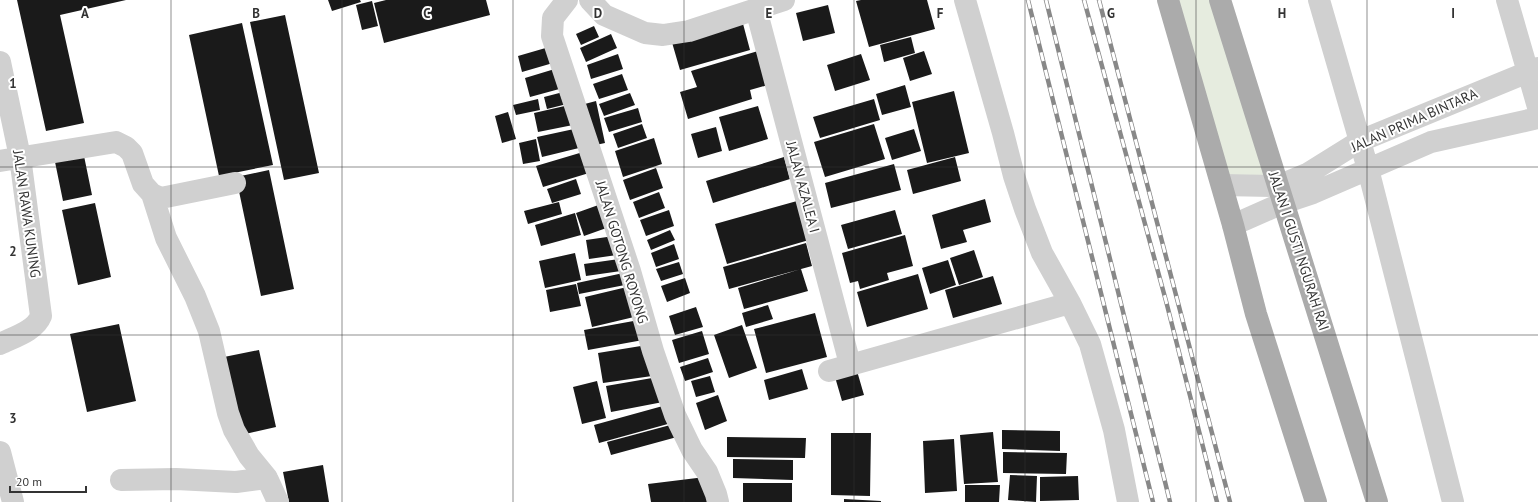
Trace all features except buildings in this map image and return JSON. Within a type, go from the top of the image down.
[{"type":"main road","points":[[1168,0],[1222,185],[1256,314],[1316,502]]},
{"type":"main road","name":"JALAN I GUSTI NGURAH RAI","points":[[1220,0],[1280,194],[1345,395],[1377,502]]},
{"type":"street","name":"JALAN GOTONG ROYONG","points":[[567,0],[553,18],[552,36],[630,271],[665,387],[692,450],[707,472],[718,502]]},
{"type":"street","points":[[590,0],[604,15],[645,33],[663,35],[689,31],[784,0]]},
{"type":"street","points":[[965,0],[1014,176],[1025,209],[1042,253],[1070,303],[1090,344],[1114,430],[1128,502]]},
{"type":"street","points":[[1319,0],[1368,169],[1453,502]]},
{"type":"street","points":[[1507,0],[1533,70],[1538,107]]},
{"type":"street","name":"JALAN AZALEA I","points":[[756,9],[850,364]]},
{"type":"street","name":"JALAN RAWA KUNING","points":[[0,62],[10,159],[41,316],[38,323],[33,327],[0,344]]},
{"type":"street","name":"JALAN PRIMA BINTARA","points":[[1233,225],[1307,174],[1360,141],[1533,70]]},
{"type":"street","name":"JALAN PRIMA BINTARA","points":[[1222,185],[1280,194],[1313,193],[1431,142],[1538,118]]},
{"type":"street","points":[[10,159],[116,142],[126,146],[132,153],[143,184],[152,194],[161,198],[235,183]]},
{"type":"street","points":[[152,194],[166,238],[195,296],[209,331],[228,413],[234,430],[249,456],[267,478],[278,502]]},
{"type":"street","points":[[829,371],[1070,303]]},
{"type":"street","points":[[0,452],[13,502]]},
{"type":"street","points":[[121,480],[176,478],[236,482],[267,478]]},
{"type":"shaded area","points":[[1168,0],[1220,0],[1278,186],[1222,185]]},
{"type":"railway","points":[[1028,0],[1153,502]]},
{"type":"railway","points":[[1046,0],[1170,502]]},
{"type":"railway","points":[[1084,0],[1166,301],[1217,502]]},
{"type":"railway","points":[[1099,0],[1230,502]]}]
